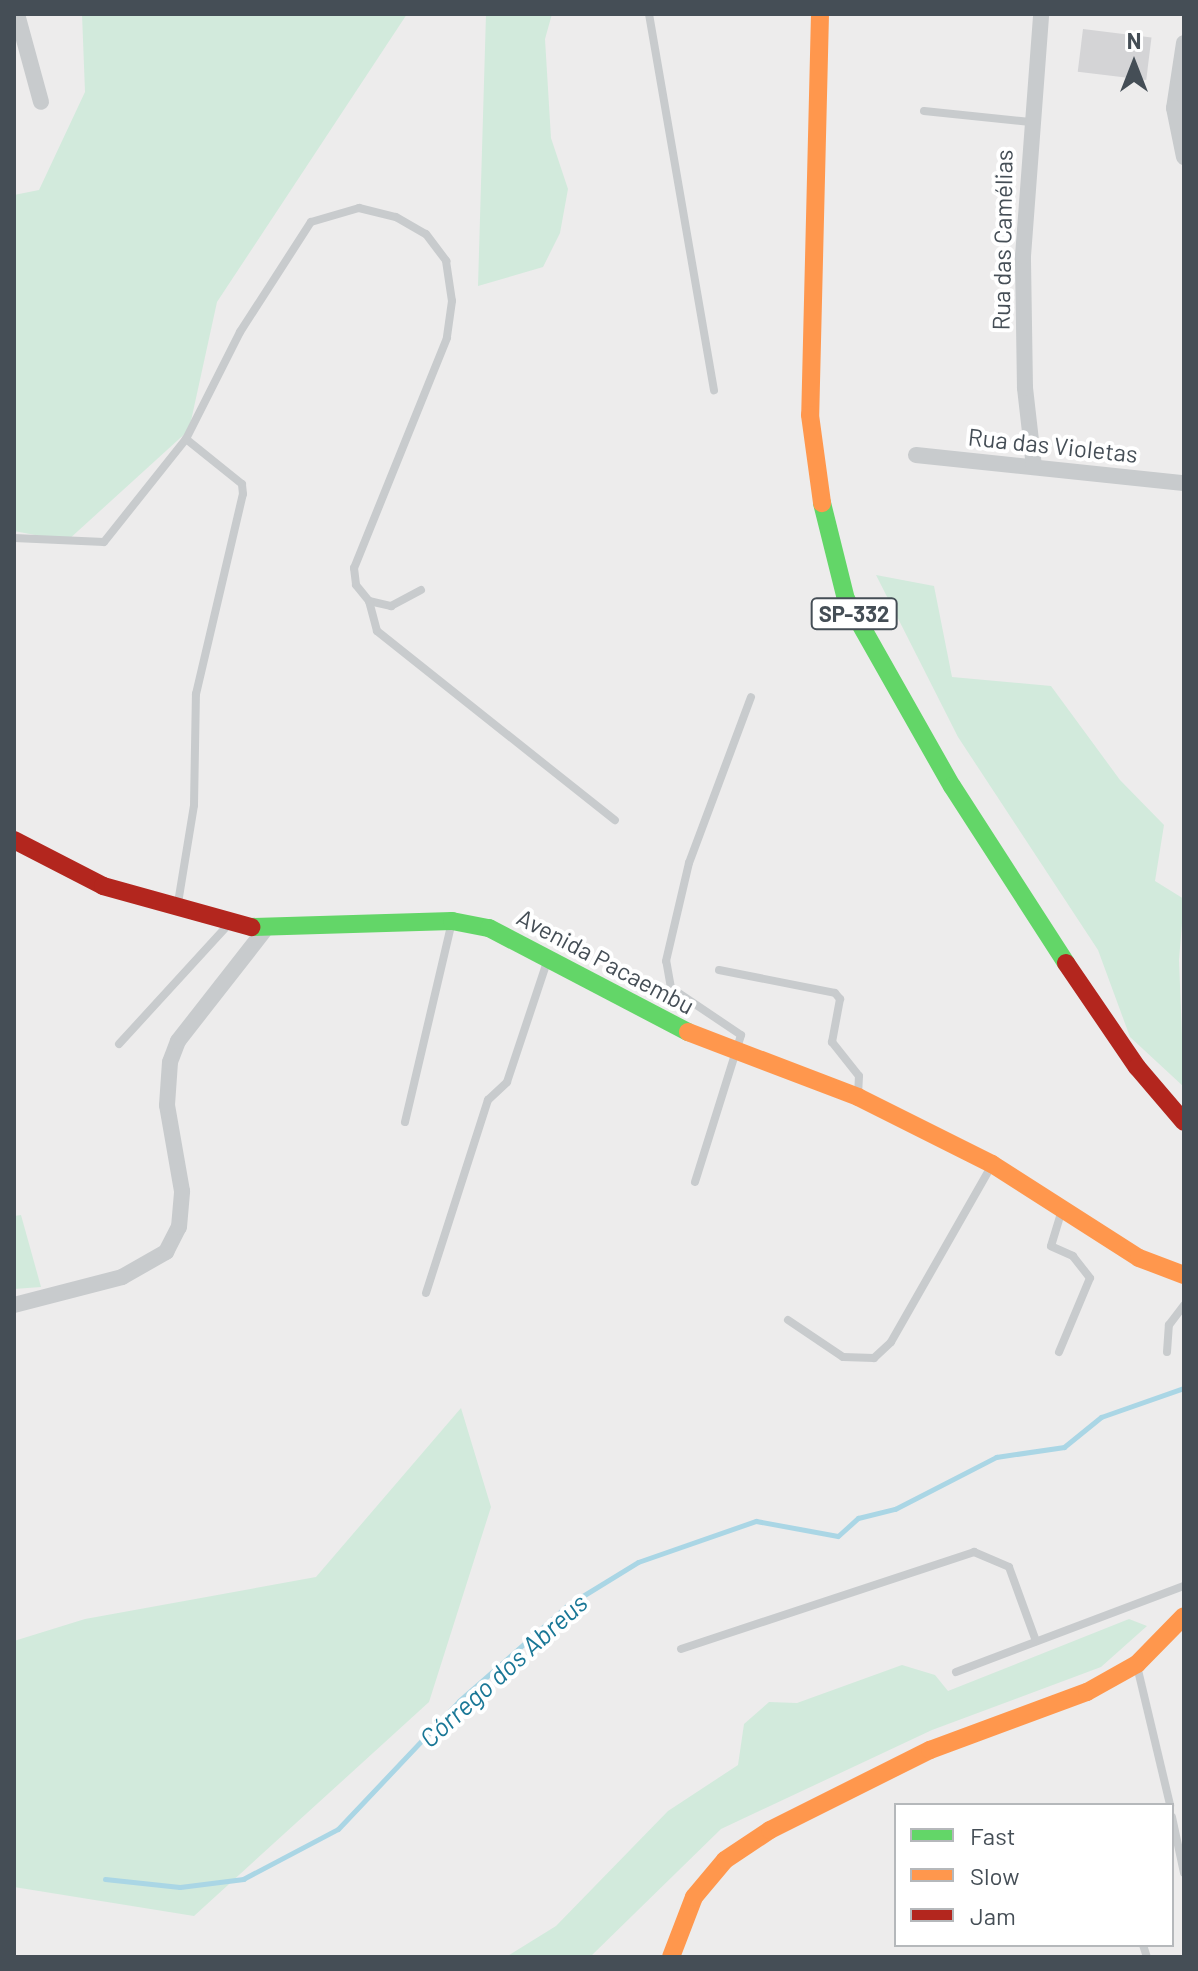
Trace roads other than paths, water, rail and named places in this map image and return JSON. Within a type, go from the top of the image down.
[{"type":"street","points":[[17,14],[41,102]]},
{"type":"street","name":"SP-332","points":[[820,14],[810,415],[824,516],[846,599],[952,786],[1049,938],[1137,1067],[1184,1122]]},
{"type":"street","name":"Rua das Camélias","points":[[1034,467],[1025,388],[1023,271],[1030,122],[1041,14]]},
{"type":"street","points":[[1184,43],[1174,108],[1184,157]]},
{"type":"street","name":"Rua das Violetas","points":[[916,455],[1184,483]]},
{"type":"street","name":"Avenida Pacaembu","points":[[14,840],[103,886],[264,931],[452,921],[489,928],[548,957],[659,1021],[858,1097],[992,1164],[1139,1258],[1184,1275]]},
{"type":"street","points":[[14,1305],[122,1277],[166,1252],[179,1227],[182,1191],[167,1105],[170,1062],[178,1041],[264,931]]},
{"type":"street","points":[[671,1957],[694,1897],[725,1860],[770,1830],[930,1750],[1087,1692],[1137,1664],[1184,1616]]},
{"type":"lane","points":[[649,14],[714,390]]},
{"type":"lane","points":[[924,111],[1030,122]]},
{"type":"lane","points":[[14,538],[104,542],[186,439],[240,332],[311,222],[359,208],[396,217],[426,234],[446,261],[452,301],[447,338],[354,568],[356,585],[369,601],[377,631],[615,820]]},
{"type":"lane","points":[[178,908],[194,805],[196,694],[243,494],[242,484],[186,439]]},
{"type":"lane","points":[[369,601],[391,606],[421,590]]},
{"type":"lane","points":[[695,1182],[740,1051],[741,1035],[733,1025],[687,1004],[671,988],[666,961],[689,863],[751,697]]},
{"type":"lane","points":[[405,1122],[452,921]]},
{"type":"lane","points":[[119,1044],[231,923]]},
{"type":"lane","points":[[426,1293],[488,1100],[507,1082],[548,957]]},
{"type":"lane","points":[[719,970],[835,993],[840,999],[832,1042],[859,1076],[858,1097]]},
{"type":"lane","points":[[788,1320],[843,1357],[874,1358],[891,1342],[992,1164]]},
{"type":"lane","points":[[1059,1352],[1090,1278],[1073,1256],[1051,1246],[1062,1209]]},
{"type":"lane","points":[[1167,1352],[1169,1325],[1184,1305]]},
{"type":"lane","points":[[681,1649],[974,1552],[1009,1567],[1036,1641]]},
{"type":"lane","points":[[956,1672],[1184,1586]]},
{"type":"lane","points":[[1137,1664],[1170,1803]]},
{"type":"lane","points":[[1174,1826],[1184,1873]]},
{"type":"waterway","name":"Córrego dos Abreus","points":[[105,1879],[180,1887],[243,1879],[338,1829],[459,1701],[568,1605],[638,1562],[756,1521],[838,1536],[858,1518],[895,1509],[996,1457],[1064,1447],[1101,1417],[1184,1388]]}]
